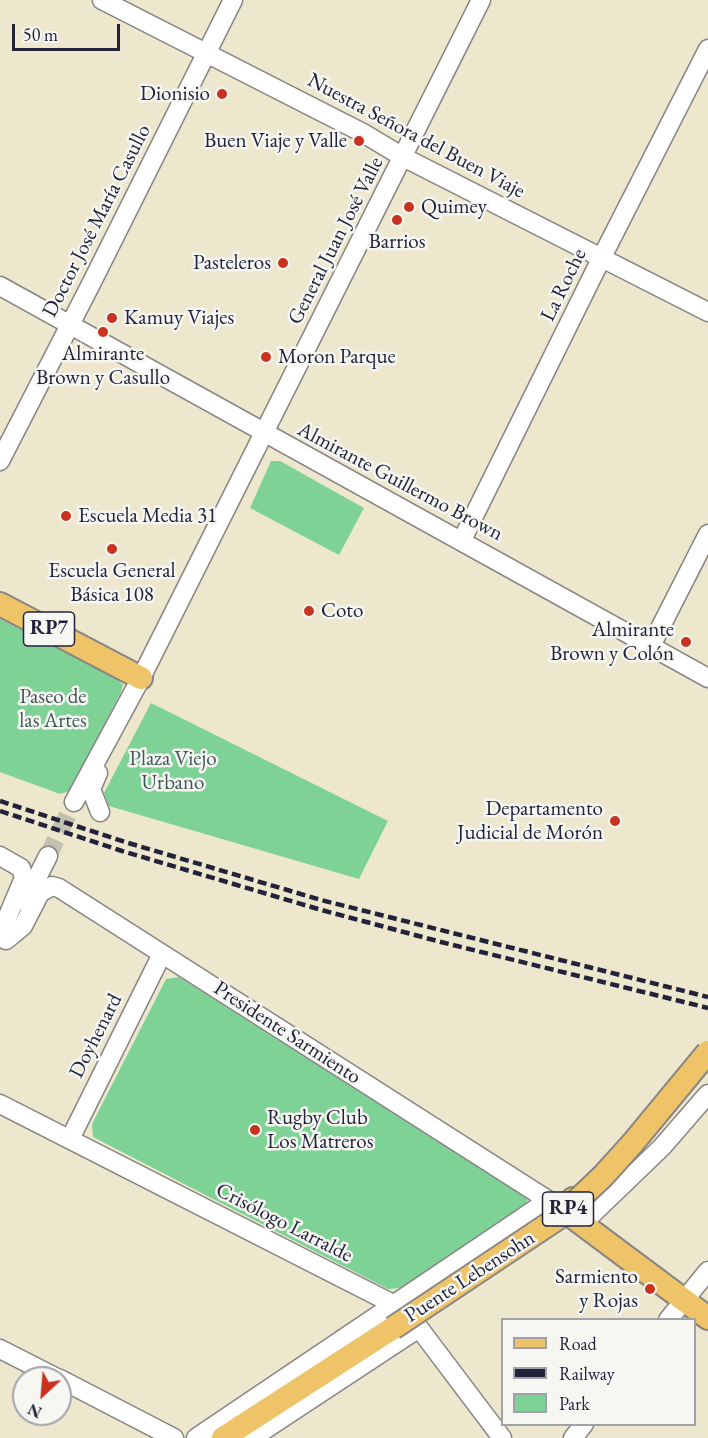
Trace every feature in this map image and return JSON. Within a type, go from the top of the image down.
[{"type":"main road","name":"RP7","points":[[0,604],[141,678]]},
{"type":"main road","name":"Puente Lebensohn","points":[[223,1438],[408,1326],[561,1216],[603,1176],[632,1144],[708,1052]]},
{"type":"main road","points":[[562,1209],[671,1102],[708,1060]]},
{"type":"main road","name":"Presidente Sarmiento","points":[[562,1209],[708,1318]]},
{"type":"street","name":"Nuestra Señora del Buen Viaje","points":[[102,0],[207,52],[363,133],[403,157],[708,312]]},
{"type":"street","name":"Doctor José María Casullo","points":[[0,461],[71,325],[233,0]]},
{"type":"street","name":"General Juan José Valle","points":[[74,802],[141,678],[481,0]]},
{"type":"street","name":"La Roche","points":[[462,540],[602,257],[708,50]]},
{"type":"street","name":"Almirante Guillermo Brown","points":[[0,286],[708,678]]},
{"type":"street","points":[[651,646],[708,534]]},
{"type":"street","name":"General Juan José Valle","points":[[100,812],[93,797],[92,785],[116,736],[115,727]]},
{"type":"street","points":[[0,856],[17,865],[24,873],[7,918],[3,946]]},
{"type":"street","points":[[3,946],[48,856]]},
{"type":"street","name":"Presidente Sarmiento","points":[[3,946],[23,926],[40,894],[52,886],[59,888],[562,1209]]},
{"type":"street","name":"Doyhenard","points":[[70,1139],[162,954]]},
{"type":"street","points":[[582,1224],[662,1147],[708,1094]]},
{"type":"street","name":"Crisólogo Larralde","points":[[0,1104],[393,1304],[408,1326],[502,1438]]},
{"type":"street","points":[[196,1438],[537,1208],[562,1209]]},
{"type":"street","points":[[252,1438],[408,1326],[418,1305],[542,1225],[562,1209]]},
{"type":"street","points":[[670,1318],[708,1270]]},
{"type":"street","points":[[0,1348],[34,1366]]},
{"type":"street","points":[[72,1386],[174,1438]]},
{"type":"street","points":[[573,1438],[583,1426]]},
{"type":"green space","points":[[271,461],[280,461],[364,508],[339,555],[250,508]]},
{"type":"green space","name":"Paseo de las Artes","points":[[0,619],[115,677],[123,685],[70,791],[60,794],[0,772]]},
{"type":"green space","name":"Plaza Viejo Urbano","points":[[151,703],[388,821],[359,879],[109,806],[104,793]]},
{"type":"green space","name":"Rugby Club Los Matreros","points":[[179,977],[527,1198],[528,1208],[401,1288],[388,1289],[93,1137],[92,1124],[166,979]]},
{"type":"tunnel","points":[[48,856],[74,802]]},
{"type":"railway","points":[[0,801],[125,842],[321,900],[708,997]]},
{"type":"railway","points":[[0,811],[122,851],[318,909],[708,1008]]},
{"type":"place","name":"Dionisio","points":[[222,94]]},
{"type":"place","name":"Buen Viaje y Valle","points":[[359,141]]},
{"type":"place","name":"Quimey","points":[[409,207]]},
{"type":"place","name":"Barrios","points":[[397,220]]},
{"type":"place","name":"Pasteleros","points":[[283,263]]},
{"type":"place","name":"Kamuy Viajes","points":[[112,318]]},
{"type":"place","name":"Almirante Brown y Casullo","points":[[103,332]]},
{"type":"place","name":"Moron Parque","points":[[266,357]]},
{"type":"place","name":"Escuela Media 31","points":[[66,516]]},
{"type":"place","name":"Escuela General Básica 108","points":[[112,549]]},
{"type":"place","name":"Coto","points":[[309,611]]},
{"type":"place","name":"Almirante Brown y Colón","points":[[686,642]]},
{"type":"place","name":"Departamento Judicial de Morón","points":[[615,821]]},
{"type":"place","name":"Rugby Club Los Matreros","points":[[255,1130]]},
{"type":"place","name":"Sarmiento y Rojas","points":[[650,1289]]}]
